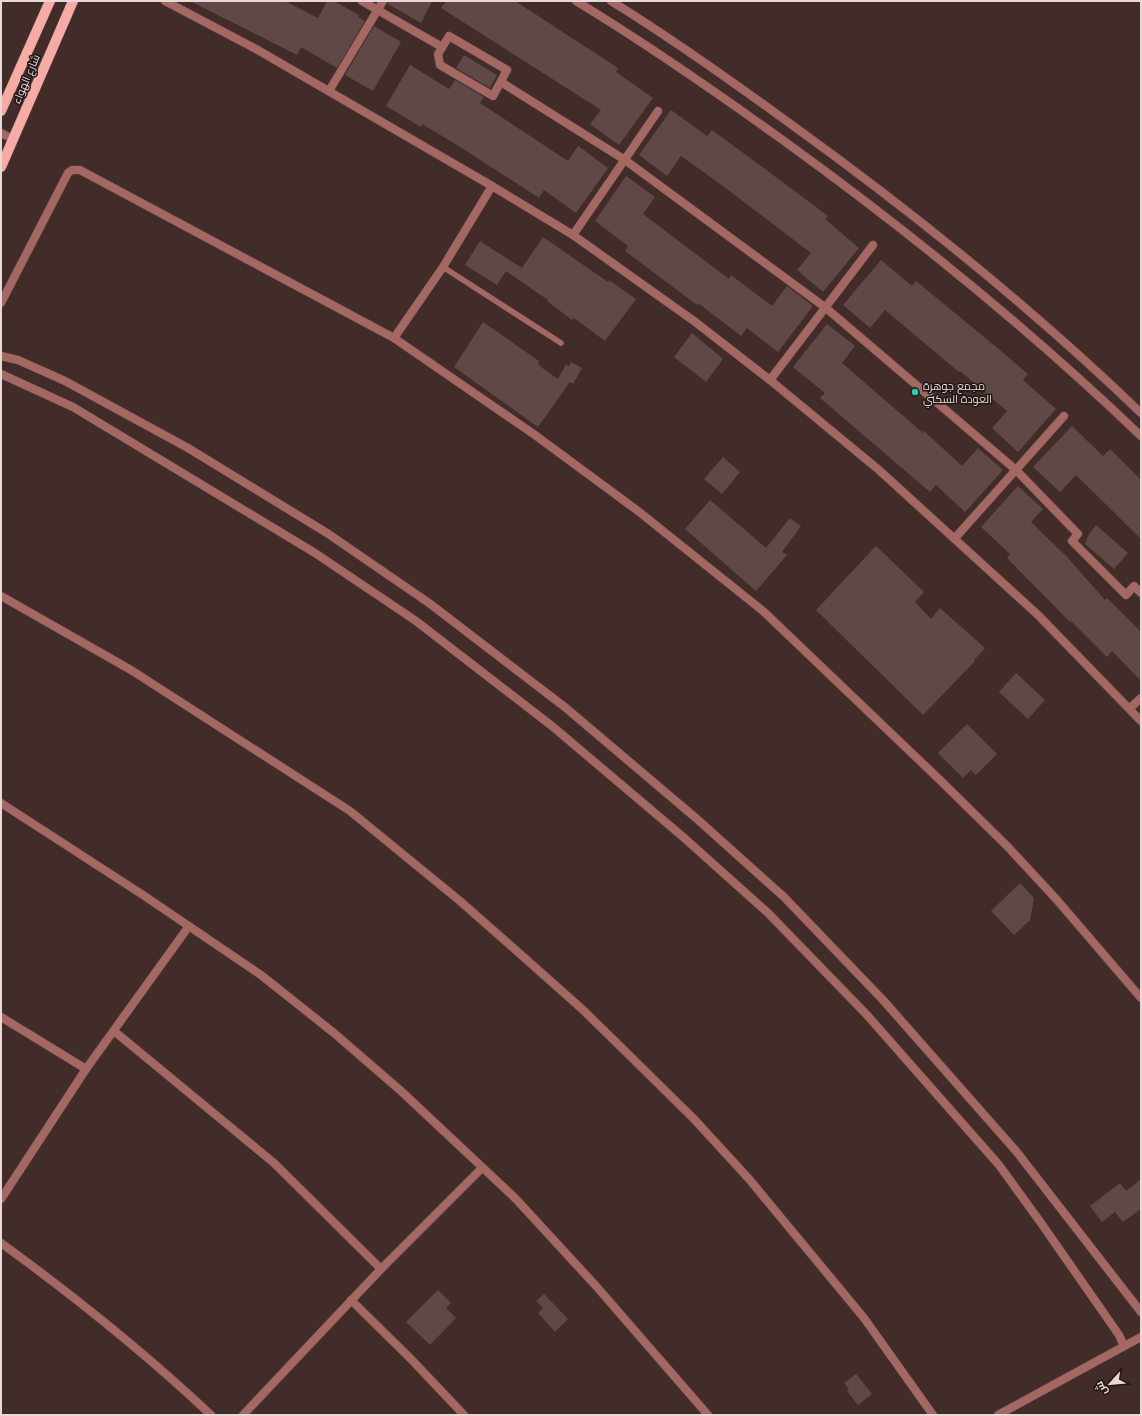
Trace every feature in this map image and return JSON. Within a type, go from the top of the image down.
[{"type":"main road","name":"شارع الهواء","points":[[1,110],[50,1]]},
{"type":"main road","name":"شارع الهواء","points":[[1,167],[73,1]]},
{"type":"street","points":[[165,1],[256,49],[492,186],[573,235],[694,321],[770,380],[879,470],[955,538],[1038,616],[1130,708],[1141,721]]},
{"type":"street","points":[[362,1],[442,47]]},
{"type":"street","points":[[329,91],[383,1]]},
{"type":"street","points":[[576,1],[622,29],[739,109],[877,209],[938,257],[1037,341],[1141,436]]},
{"type":"street","points":[[611,1],[749,94],[863,176],[946,242],[1044,324],[1141,413]]},
{"type":"street","points":[[449,36],[507,70],[493,96],[440,65],[438,56],[442,47],[449,36]]},
{"type":"street","points":[[501,82],[625,160],[826,308],[1016,470],[1078,534],[1072,541],[1126,595],[1134,586],[1141,593]]},
{"type":"street","points":[[573,235],[658,111]]},
{"type":"street","points":[[1,133],[13,139]]},
{"type":"street","points":[[1,303],[68,173],[72,170],[80,170],[394,338],[535,435],[638,511],[764,611],[1008,847],[1057,900],[1141,998]]},
{"type":"street","points":[[394,338],[443,267],[492,186]]},
{"type":"street","points":[[770,380],[873,244]]},
{"type":"street","points":[[1,356],[18,360],[65,381],[188,448],[327,533],[429,603],[566,708],[697,819],[784,897],[883,1000],[1016,1151],[1141,1312]]},
{"type":"street","points":[[1,374],[73,407],[315,552],[416,621],[552,726],[682,836],[768,913],[867,1015],[999,1165],[1046,1229],[1124,1346]]},
{"type":"street","points":[[955,538],[1064,416]]},
{"type":"street","points":[[1,596],[131,670],[350,811],[499,935],[582,1009],[694,1119],[749,1179],[864,1318],[933,1415]]},
{"type":"street","points":[[1130,708],[1141,698]]},
{"type":"street","points":[[1,803],[261,975],[334,1033],[401,1091],[515,1198],[596,1286],[708,1415]]},
{"type":"street","points":[[1,1199],[86,1069],[189,926]]},
{"type":"street","points":[[1,1018],[86,1069]]},
{"type":"street","points":[[114,1031],[274,1163],[382,1269]]},
{"type":"street","points":[[243,1415],[351,1300],[482,1168]]},
{"type":"street","points":[[1,1243],[52,1280],[166,1372],[211,1415]]},
{"type":"street","points":[[351,1300],[411,1359],[464,1415]]},
{"type":"street","points":[[998,1415],[1141,1337]]},
{"type":"lane","points":[[443,267],[561,343]]},
{"type":"building","points":[[190,1],[285,1],[318,18],[327,1],[334,1],[359,15],[358,17],[365,21],[337,68],[301,47],[297,55]]},
{"type":"building","points":[[388,1],[432,1],[421,23],[388,4]]},
{"type":"building","points":[[446,1],[515,1],[618,68],[616,72],[653,98],[619,145],[590,124],[601,110],[441,8]]},
{"type":"building","points":[[374,26],[401,42],[373,91],[345,75]]},
{"type":"building","points":[[464,55],[497,75],[490,88],[456,68]]},
{"type":"building","points":[[410,65],[449,89],[455,80],[484,97],[480,103],[568,161],[578,146],[608,168],[576,213],[544,190],[539,198],[462,148],[422,124],[421,127],[386,106]]},
{"type":"building","points":[[671,110],[707,136],[712,130],[753,160],[828,216],[825,219],[859,248],[823,292],[797,270],[811,253],[723,186],[681,156],[667,176],[639,155]]},
{"type":"building","points":[[626,176],[655,197],[643,214],[729,279],[731,275],[772,306],[787,286],[813,306],[778,352],[747,328],[741,336],[698,303],[697,305],[625,251],[628,246],[595,221]]},
{"type":"building","points":[[543,237],[608,282],[609,280],[636,299],[605,341],[574,318],[572,320],[547,301],[548,300],[506,271],[497,285],[465,265],[480,241],[522,268]]},
{"type":"building","points":[[881,260],[912,286],[916,281],[1028,374],[1023,380],[1056,409],[1018,452],[992,428],[1007,411],[960,371],[959,372],[885,310],[870,328],[843,305]]},
{"type":"building","points":[[483,322],[539,361],[538,363],[541,367],[558,379],[566,364],[569,366],[571,362],[582,368],[573,384],[570,382],[538,427],[454,367]]},
{"type":"building","points":[[827,324],[855,346],[842,363],[923,433],[924,431],[962,466],[978,448],[1003,470],[965,512],[936,485],[930,492],[820,398],[825,393],[793,367]]},
{"type":"building","points":[[692,333],[723,359],[706,382],[674,357]]},
{"type":"building","points":[[1072,426],[1103,456],[1110,449],[1141,480],[1141,539],[1076,475],[1060,492],[1033,467]]},
{"type":"building","points":[[723,457],[740,472],[722,494],[704,479]]},
{"type":"building","points":[[1018,486],[1043,509],[1031,522],[1067,557],[1105,600],[1107,598],[1141,632],[1141,681],[1112,651],[1107,657],[1071,621],[1070,622],[1007,558],[1010,554],[981,527]]},
{"type":"building","points":[[710,500],[766,548],[790,518],[801,526],[782,552],[787,555],[756,591],[685,529]]},
{"type":"building","points":[[1096,525],[1128,553],[1114,569],[1085,544],[1088,536]]},
{"type":"building","points":[[876,546],[924,592],[915,602],[931,619],[940,608],[985,648],[974,660],[975,661],[923,715],[816,610]]},
{"type":"building","points":[[1016,673],[1045,700],[1028,719],[999,692]]},
{"type":"building","points":[[967,724],[997,754],[976,775],[971,770],[963,778],[938,753]]},
{"type":"building","points":[[1020,883],[1034,898],[1030,920],[1014,935],[991,911]]},
{"type":"building","points":[[1141,1179],[1141,1209],[1123,1222],[1115,1212],[1102,1222],[1090,1206],[1120,1183],[1126,1191]]},
{"type":"building","points":[[438,1290],[451,1303],[446,1308],[456,1318],[430,1345],[406,1322]]},
{"type":"building","points":[[544,1294],[568,1319],[555,1332],[538,1313],[543,1308],[536,1301]]},
{"type":"building","points":[[856,1374],[872,1394],[858,1405],[847,1391],[849,1389],[844,1383]]},
{"type":"place","name":"مجمع جوهرة العودة السكني","points":[[915,392]]}]
